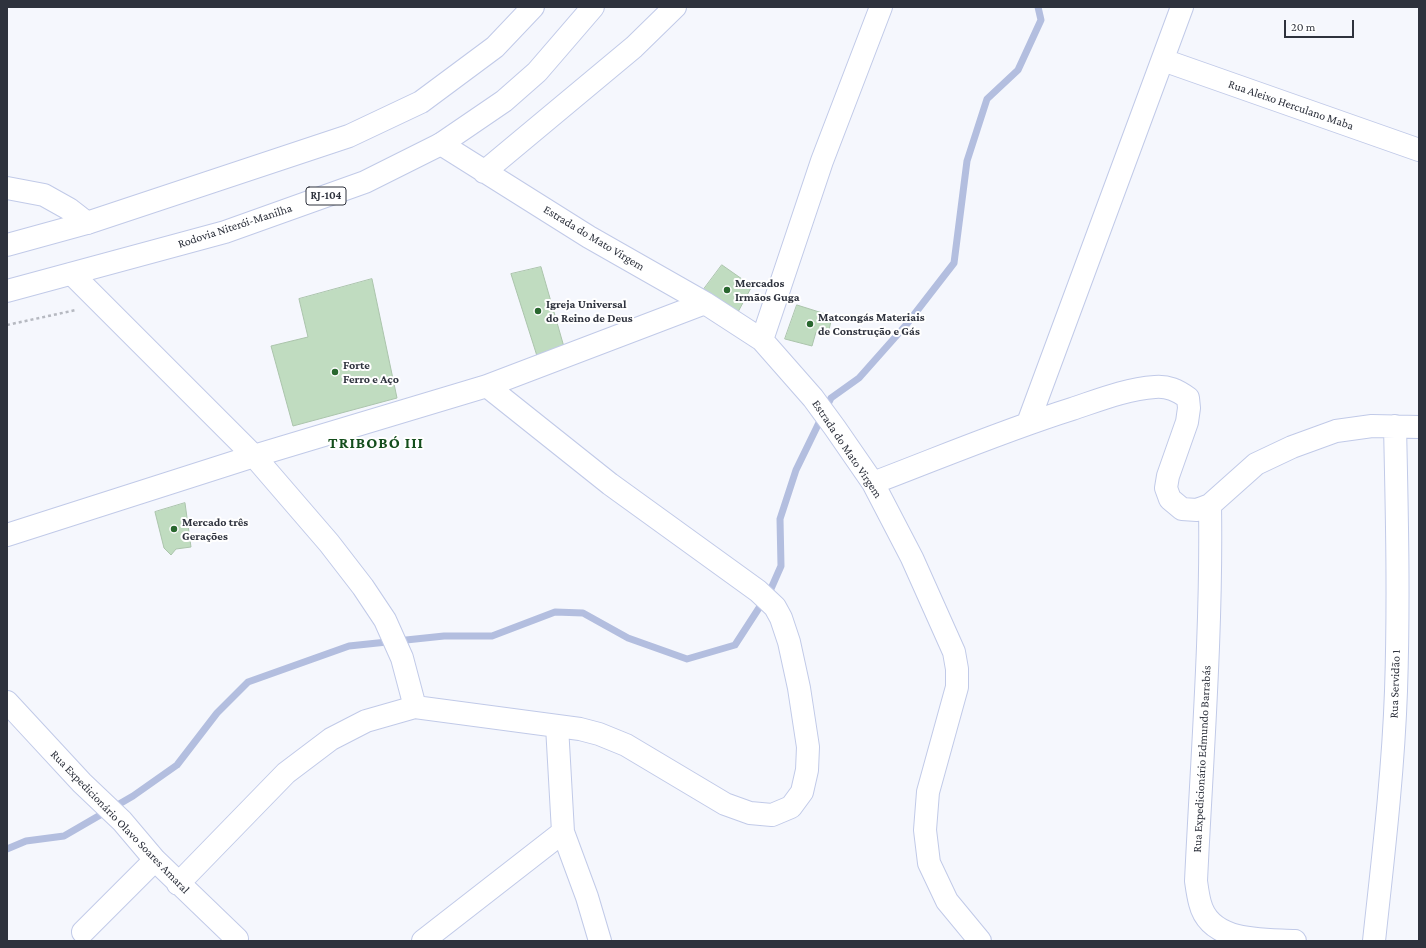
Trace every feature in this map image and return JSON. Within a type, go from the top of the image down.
[{"type":"main road","points":[[7,245],[87,223],[349,136],[421,102],[495,47],[533,7]]},
{"type":"main road","name":"Rodovia Niterói-Manilha","points":[[7,291],[240,226],[365,182],[441,144],[504,101],[537,72],[593,7]]},
{"type":"main road","points":[[484,172],[634,47],[675,7]]},
{"type":"main road","points":[[762,340],[822,161],[881,7]]},
{"type":"main road","points":[[1028,423],[1182,7]]},
{"type":"main road","name":"Rua Aleixo Herculano Maba","points":[[1163,60],[1419,150]]},
{"type":"main road","name":"Estrada do Mato Virgem","points":[[441,144],[589,237],[704,303],[762,340],[813,398],[873,483],[912,558],[954,652],[957,669],[957,687],[928,792],[925,830],[929,863],[947,902],[980,941]]},
{"type":"main road","points":[[7,188],[44,195],[69,209],[87,223]]},
{"type":"main road","points":[[72,274],[254,456],[329,543],[363,587],[385,620],[402,658],[415,707]]},
{"type":"main road","points":[[7,535],[254,456],[487,386],[704,303]]},
{"type":"main road","points":[[178,884],[286,772],[330,739],[366,722],[415,707],[580,729],[599,734],[626,745],[725,804],[750,813],[772,815],[791,807],[802,792],[807,770],[808,747],[799,688],[792,657],[781,618],[775,607],[758,591],[610,484],[487,386]]},
{"type":"main road","points":[[873,483],[1028,423],[1114,396],[1155,387],[1169,387],[1188,398],[1190,408],[1187,422],[1168,476],[1166,488],[1170,500],[1182,509],[1197,510],[1210,505],[1256,464],[1292,447],[1336,431],[1372,426],[1419,427]]},
{"type":"main road","name":"Rua Servidão 1","points":[[1374,941],[1389,799],[1396,693],[1398,602],[1395,426]]},
{"type":"main road","name":"Rua Expedicionário Edmundo Barrabás","points":[[1210,505],[1208,643],[1196,881],[1200,904],[1208,920],[1222,931],[1240,937],[1295,941]]},
{"type":"main road","name":"Rua Expedicionário Olavo Soares Amaral","points":[[7,702],[82,783],[122,822],[178,884],[237,939]]},
{"type":"main road","points":[[557,726],[564,832],[587,897],[600,941]]},
{"type":"main road","points":[[423,941],[564,832]]},
{"type":"main road","points":[[83,932],[155,860]]},
{"type":"path","points":[[7,325],[102,304]]},
{"type":"building","name":"Mercados Irmãos Guga","points":[[722,265],[752,286],[738,312],[701,293]]},
{"type":"building","name":"Igreja Universal do Reino de Deus","points":[[541,267],[564,347],[537,356],[511,274]]},
{"type":"building","name":"Forte Ferro e Aço","points":[[372,279],[397,398],[293,426],[271,346],[308,337],[299,299]]},
{"type":"building","name":"Matcongás Materiais de Construção e Gás","points":[[797,305],[832,316],[828,335],[816,332],[812,346],[785,339]]},
{"type":"building","name":"Mercado três Gerações","points":[[185,503],[191,547],[176,549],[171,555],[164,548],[155,512]]},
{"type":"waterway","points":[[7,849],[26,841],[64,836],[133,796],[177,765],[217,713],[248,682],[349,646],[444,636],[492,636],[555,612],[583,613],[628,638],[687,659],[735,645],[770,591],[781,566],[780,519],[796,470],[831,398],[859,378],[906,325],[954,263],[967,161],[987,99],[1018,70],[1041,20],[1038,7]]},
{"type":"place","name":"Mercados Irmãos Guga","points":[[727,290]]},
{"type":"place","name":"Igreja Universal do Reino de Deus","points":[[538,311]]},
{"type":"place","name":"Matcongás Materiais de Construção e Gás","points":[[810,324]]},
{"type":"place","name":"Forte Ferro e Aço","points":[[335,372]]},
{"type":"place","name":"Mercado três Gerações","points":[[174,529]]},
{"type":"district","name":"TRIBOBÓ III","points":[[376,443]]}]
